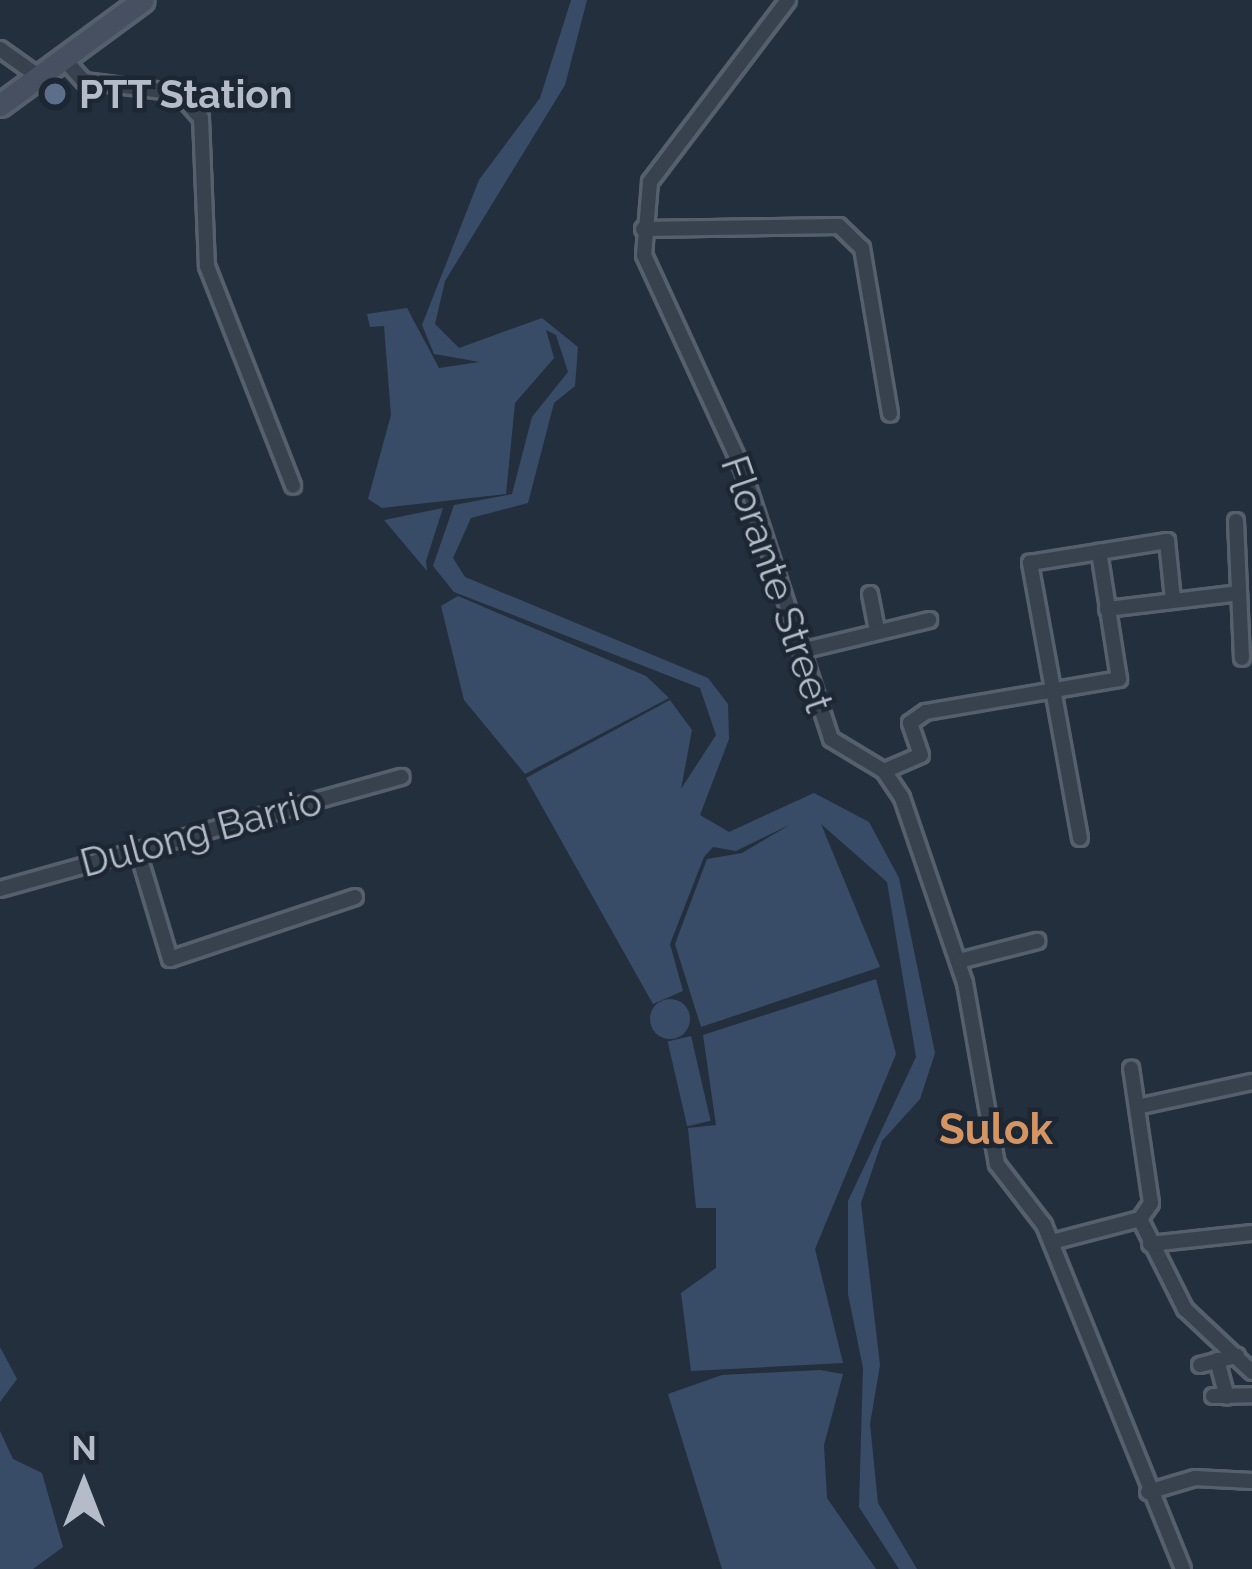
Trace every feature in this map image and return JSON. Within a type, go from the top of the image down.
[{"type":"main road","points":[[0,105],[143,0]]},
{"type":"street","name":"Florante Street","points":[[788,0],[650,182],[644,255],[742,468],[831,739],[884,770]]},
{"type":"street","points":[[0,49],[38,76]]},
{"type":"street","points":[[63,58],[84,81],[179,93],[201,118],[207,266],[293,486]]},
{"type":"street","points":[[643,229],[839,226],[862,248],[890,414]]},
{"type":"street","points":[[1236,521],[1242,658]]},
{"type":"street","points":[[1080,838],[1030,563],[1167,541],[1173,599]]},
{"type":"street","points":[[1099,552],[1118,680],[926,712],[910,723],[921,754],[884,770],[959,961],[997,1164],[1052,1242],[1148,1492],[1183,1569]]},
{"type":"street","points":[[1107,609],[1239,593]]},
{"type":"street","points":[[870,594],[877,630]]},
{"type":"street","points":[[801,651],[929,620]]},
{"type":"street","name":"Dulong Barrio","points":[[0,889],[403,778]]},
{"type":"street","points":[[137,849],[170,958],[355,897]]},
{"type":"street","points":[[959,961],[1036,941]]},
{"type":"street","points":[[1052,1242],[1140,1219],[1151,1203],[1131,1068]]},
{"type":"street","points":[[1137,1106],[1252,1082]]},
{"type":"street","points":[[1140,1219],[1185,1309],[1252,1372]]},
{"type":"street","points":[[1150,1244],[1252,1232]]},
{"type":"street","points":[[1200,1365],[1237,1356]]},
{"type":"street","points":[[1216,1360],[1220,1396],[1252,1395]]},
{"type":"street","points":[[1148,1492],[1195,1478],[1252,1481]]},
{"type":"water","points":[[571,0],[587,0],[565,85],[445,281],[435,324],[459,348],[542,318],[578,347],[575,386],[554,403],[528,503],[471,518],[453,558],[465,577],[708,678],[728,704],[729,739],[700,815],[729,832],[814,793],[869,822],[899,878],[935,1053],[920,1099],[882,1141],[861,1203],[880,1365],[870,1424],[878,1503],[917,1569],[899,1569],[859,1507],[863,1368],[848,1294],[848,1201],[916,1057],[887,882],[821,824],[880,967],[701,1027],[675,944],[707,859],[742,853],[791,824],[736,851],[713,847],[704,857],[670,944],[683,991],[653,1004],[526,778],[670,700],[692,730],[681,789],[716,735],[700,688],[454,592],[433,566],[454,505],[512,494],[532,417],[568,372],[556,335],[546,330],[554,358],[515,403],[506,494],[382,508],[368,499],[391,415],[384,326],[370,327],[367,314],[407,308],[439,368],[480,362],[434,354],[422,325],[479,180],[540,98]]},
{"type":"water","points":[[443,508],[426,561],[427,571],[384,520]]},
{"type":"water","points":[[458,596],[646,676],[669,698],[525,774],[464,700],[441,606]]},
{"type":"water","points":[[876,979],[896,1054],[815,1249],[843,1363],[691,1371],[681,1293],[716,1268],[716,1208],[696,1208],[688,1128],[716,1125],[703,1035]]},
{"type":"water","points":[[670,999],[684,1005],[690,1019],[684,1033],[670,1039],[656,1033],[650,1019],[656,1005]]},
{"type":"water","points":[[691,1036],[711,1121],[687,1126],[668,1041]]},
{"type":"water","points":[[0,1347],[17,1379],[0,1402]]},
{"type":"water","points":[[820,1370],[843,1374],[824,1445],[827,1498],[876,1569],[722,1569],[668,1394],[722,1375]]},
{"type":"water","points":[[0,1431],[13,1459],[42,1473],[63,1547],[33,1569],[0,1569]]},
{"type":"place","name":"PTT Station","points":[[55,94]]},
{"type":"district","name":"Sulok","points":[[996,1130]]}]
